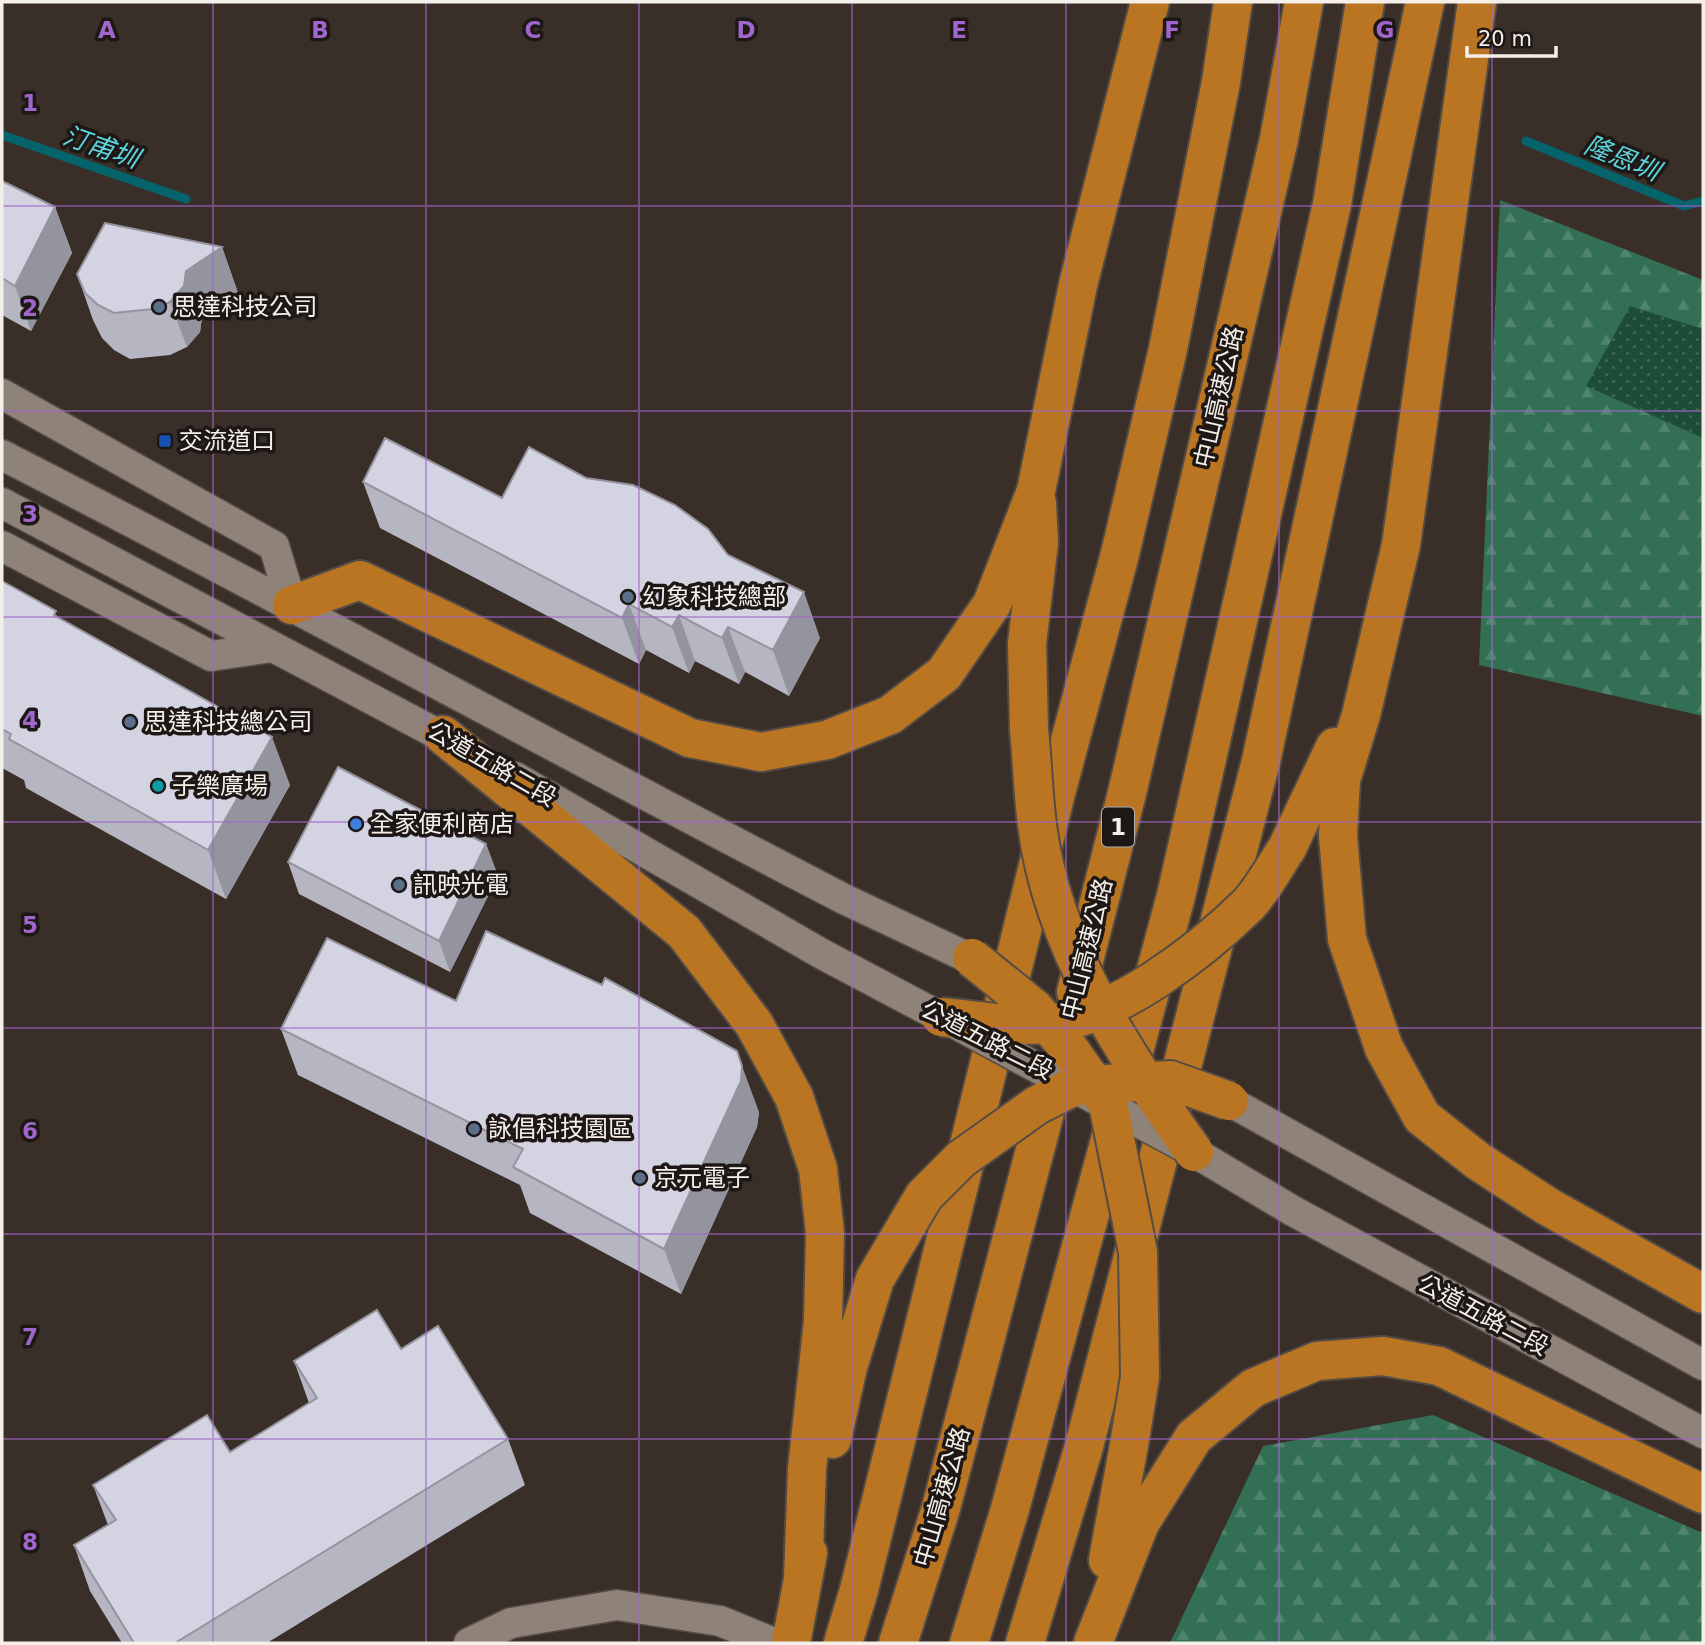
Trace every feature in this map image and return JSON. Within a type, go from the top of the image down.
[{"type":"highway","points":[[292,605],[360,580],[690,738],[761,752],[827,740],[890,715],[944,674],[992,604],[1036,491],[1078,285],[1150,2]]},
{"type":"highway","points":[[843,1643],[859,1590],[1056,793],[1120,554],[1168,349],[1221,82],[1233,2]]},
{"type":"highway","name":"中山高速公路","points":[[898,1643],[941,1508],[1016,1229],[1127,793],[1279,139],[1304,2]]},
{"type":"highway","points":[[969,1643],[1010,1509],[1176,896],[1332,204],[1365,2]]},
{"type":"highway","points":[[1025,1643],[1083,1450],[1261,761],[1425,2]]},
{"type":"highway","points":[[1477,2],[1401,545],[1361,715],[1341,780],[1338,836],[1347,939],[1384,1048],[1422,1117],[1478,1161],[1547,1206],[1703,1294]]},
{"type":"highway","points":[[1036,491],[1039,542],[1027,644],[1029,730],[1037,827],[1053,899],[1078,965],[1093,1091],[1138,1252],[1140,1377],[1095,1637]]},
{"type":"highway","points":[[941,1017],[1087,1023],[1190,955],[1249,904],[1287,848],[1334,750],[1401,545]]},
{"type":"highway","points":[[443,736],[684,932],[754,1024],[794,1097],[818,1169],[825,1233],[823,1321],[807,1469],[803,1579]]},
{"type":"highway","points":[[972,958],[1034,1008],[1087,1023],[1143,1080],[1195,1152]]},
{"type":"highway","points":[[791,1643],[848,1367],[875,1279],[924,1196],[961,1159],[1037,1105],[1143,1080],[1170,1080],[1229,1101]]},
{"type":"highway","points":[[1095,1637],[1140,1523],[1194,1437],[1253,1388],[1317,1361],[1383,1356],[1439,1366],[1703,1494]]},
{"type":"street","points":[[2,394],[274,546],[292,605]]},
{"type":"street","name":"公道五路二段","points":[[2,455],[292,605],[626,786],[844,899],[972,958]]},
{"type":"street","name":"公道五路二段","points":[[2,503],[443,736],[822,954],[941,1017],[1093,1091],[1293,1211],[1703,1433]]},
{"type":"street","points":[[2,546],[211,656],[272,647]]},
{"type":"street","points":[[1087,1023],[1703,1365]]},
{"type":"street","points":[[469,1643],[511,1623],[617,1605],[720,1621],[774,1643]]},
{"type":"green space","points":[[1500,200],[1703,280],[1703,716],[1479,665]]},
{"type":"green space","points":[[1630,306],[1703,329],[1703,438],[1586,386]]},
{"type":"green space","points":[[1433,1415],[1703,1533],[1703,1643],[1170,1643],[1263,1446]]},
{"type":"building","points":[[2,181],[55,207],[15,286],[2,278]]},
{"type":"building","points":[[105,223],[222,247],[186,271],[184,286],[170,302],[153,309],[114,313],[98,305],[85,293],[77,274]]},
{"type":"building","points":[[385,438],[502,498],[529,447],[586,478],[633,485],[675,505],[708,529],[728,555],[804,592],[773,650],[728,627],[722,638],[679,615],[672,627],[629,604],[622,618],[363,482]]},
{"type":"building","points":[[2,581],[56,611],[54,615],[272,737],[208,850],[9,739],[11,734],[2,729]]},
{"type":"building","name":"訊映光電","points":[[338,767],[486,844],[439,941],[288,862]]},
{"type":"building","points":[[486,931],[602,985],[605,978],[737,1051],[742,1066],[741,1081],[664,1249],[513,1167],[523,1149],[281,1029],[327,938],[456,1001]]},
{"type":"building","points":[[377,1310],[401,1349],[438,1326],[508,1439],[175,1643],[134,1643],[74,1545],[116,1520],[93,1485],[207,1415],[230,1452],[317,1398],[294,1361]]},
{"type":"waterway","name":"汀甫圳","points":[[2,135],[186,199]]},
{"type":"waterway","name":"隆恩圳","points":[[1526,141],[1684,206],[1703,201]]},
{"type":"place","name":"思達科技公司","points":[[159,307]]},
{"type":"place","name":"交流道口","points":[[165,441]]},
{"type":"place","name":"幻象科技總部","points":[[628,597]]},
{"type":"place","name":"思達科技總公司","points":[[130,722]]},
{"type":"place","name":"子樂廣場","points":[[158,786]]},
{"type":"place","name":"全家便利商店","points":[[356,824]]},
{"type":"place","name":"訊映光電","points":[[399,885]]},
{"type":"place","name":"詠倡科技園區","points":[[474,1129]]},
{"type":"place","name":"京元電子","points":[[640,1178]]}]
